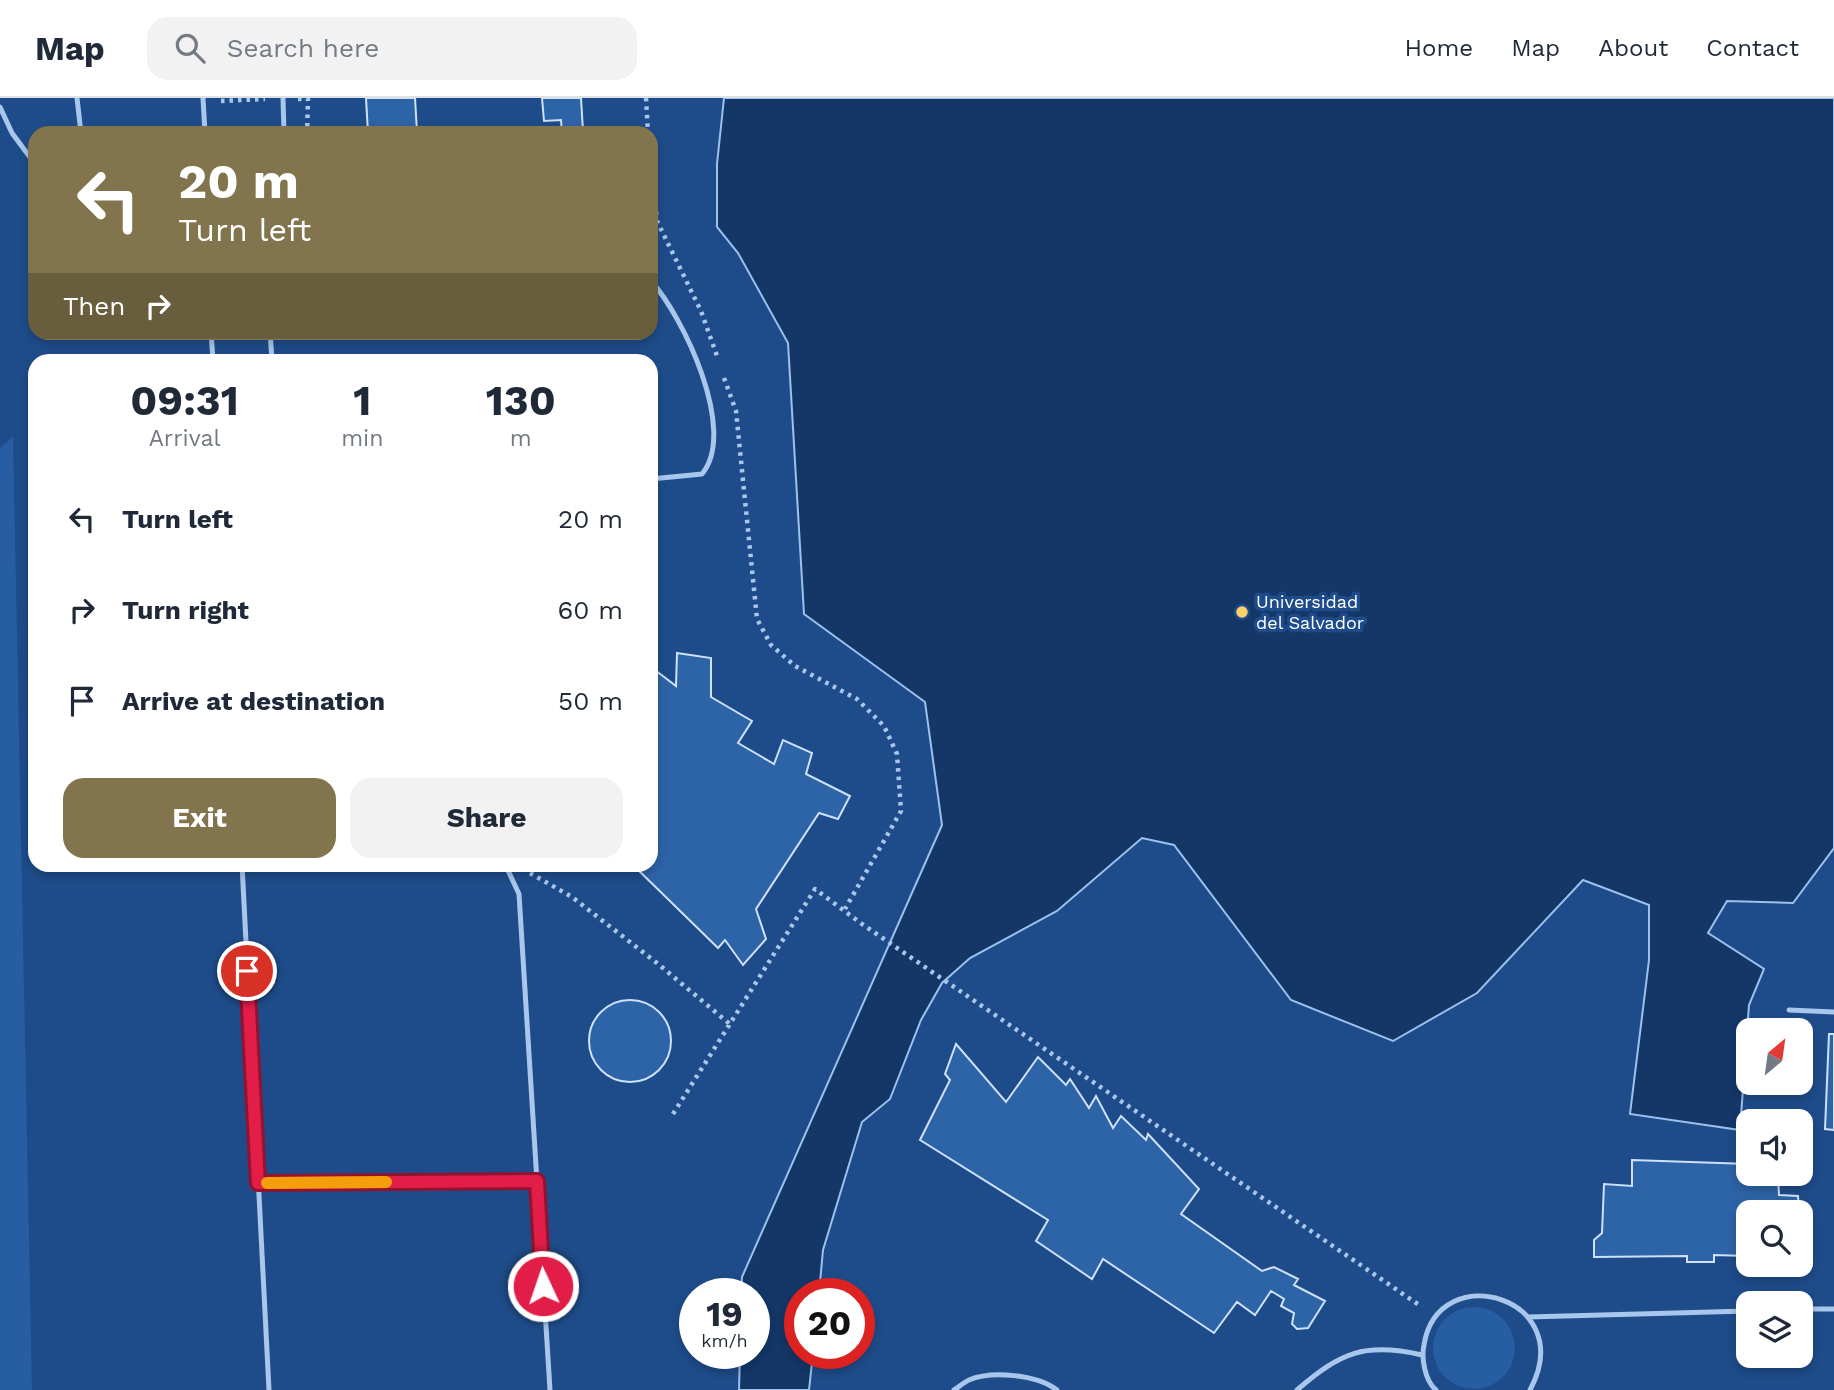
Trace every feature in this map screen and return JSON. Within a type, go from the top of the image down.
[{"type":"lane","points":[[77,98],[80,126]]},
{"type":"lane","points":[[283,98],[284,126]]},
{"type":"lane","points":[[203,100],[205,126]]},
{"type":"lane","points":[[0,107],[12,133],[28,155]]},
{"type":"lane","points":[[658,291],[678,320],[693,352],[713,422],[714,440],[712,456],[702,474],[658,478]]},
{"type":"lane","points":[[242,872],[269,1390]]},
{"type":"lane","points":[[509,872],[519,894],[550,1390]]},
{"type":"lane","points":[[1789,1010],[1834,1012]]},
{"type":"lane","points":[[258,1183],[537,1181]]},
{"type":"lane","points":[[1436,1390],[1431,1386],[1422,1355],[1425,1335],[1436,1316],[1456,1300],[1482,1295],[1508,1300],[1528,1317],[1540,1339],[1541,1365],[1530,1390]]},
{"type":"lane","points":[[1813,1310],[1834,1309]]},
{"type":"lane","points":[[1528,1317],[1736,1311]]},
{"type":"lane","points":[[1297,1390],[1347,1355],[1370,1348],[1392,1348],[1422,1355]]},
{"type":"lane","points":[[954,1390],[970,1379],[1008,1374],[1047,1383],[1057,1390]]},
{"type":"path","points":[[646,98],[648,126]]},
{"type":"path","points":[[203,100],[269,99]]},
{"type":"path","points":[[658,228],[701,311],[719,361]]},
{"type":"path","points":[[723,374],[736,411],[757,619],[771,645],[795,666],[857,699],[884,726],[897,754],[901,811],[883,847],[845,909]]},
{"type":"path","points":[[528,872],[572,897],[731,1025]]},
{"type":"path","points":[[673,1114],[815,889],[862,924],[1436,1316]]},
{"type":"shaded area","points":[[724,98],[1834,98],[1834,848],[1793,903],[1727,901],[1708,933],[1764,969],[1749,1005],[1748,1018],[1736,1018],[1736,1096],[1742,1096],[1742,1109],[1736,1109],[1736,1129],[1630,1114],[1649,960],[1649,905],[1583,880],[1477,993],[1393,1041],[1291,1000],[1174,845],[1142,838],[1057,911],[970,958],[942,983],[921,1020],[890,1099],[862,1122],[823,1250],[820,1278],[784,1278],[784,1369],[811,1369],[809,1390],[739,1390],[740,1369],[770,1369],[770,1278],[742,1277],[942,825],[925,702],[804,614],[788,343],[738,253],[717,227],[717,164]]},
{"type":"shaded area","points":[[13,436],[32,1390],[0,1390],[0,448]]},
{"type":"shaded area","points":[[1466,1307],[1482,1307],[1497,1314],[1508,1325],[1515,1340],[1512,1364],[1503,1377],[1482,1389],[1466,1389],[1451,1382],[1440,1371],[1433,1356],[1433,1340],[1440,1325],[1451,1314]]},
{"type":"building","points":[[366,98],[415,98],[417,126],[368,126]]},
{"type":"building","points":[[542,98],[581,98],[583,126],[561,126],[561,120],[544,121]]},
{"type":"building","points":[[677,653],[711,658],[711,697],[752,721],[738,743],[774,764],[783,740],[812,753],[806,774],[850,796],[838,819],[819,813],[756,909],[766,939],[743,965],[725,940],[718,948],[640,872],[658,872],[658,672],[676,686]]},
{"type":"building","points":[[630,1000],[646,1003],[659,1012],[668,1025],[671,1041],[668,1057],[659,1070],[646,1079],[630,1082],[614,1079],[601,1070],[592,1057],[589,1041],[592,1025],[601,1012],[614,1003]]},
{"type":"building","points":[[1829,1034],[1834,1034],[1834,1130],[1825,1129]]},
{"type":"building","points":[[956,1044],[1006,1102],[1038,1057],[1066,1085],[1070,1079],[1089,1108],[1096,1096],[1113,1128],[1121,1116],[1146,1140],[1148,1134],[1199,1189],[1181,1214],[1262,1271],[1274,1267],[1298,1279],[1294,1285],[1325,1301],[1308,1328],[1297,1329],[1292,1324],[1294,1313],[1281,1306],[1284,1299],[1271,1291],[1255,1315],[1237,1302],[1214,1333],[1103,1259],[1092,1279],[1036,1241],[1048,1220],[920,1140],[950,1080],[945,1074]]},
{"type":"building","points":[[1632,1160],[1736,1164],[1736,1186],[1779,1186],[1779,1195],[1798,1196],[1798,1200],[1736,1200],[1736,1256],[1714,1255],[1714,1262],[1687,1262],[1687,1256],[1594,1257],[1594,1240],[1602,1233],[1604,1184],[1632,1186]]},
{"type":"slow traffic","points":[[267,1183],[386,1182]]},
{"type":"place","name":"Universidad del Salvador","points":[[1242,612]]},
{"type":"route","points":[[247,971],[258,1183],[537,1181],[543,1286]]}]
